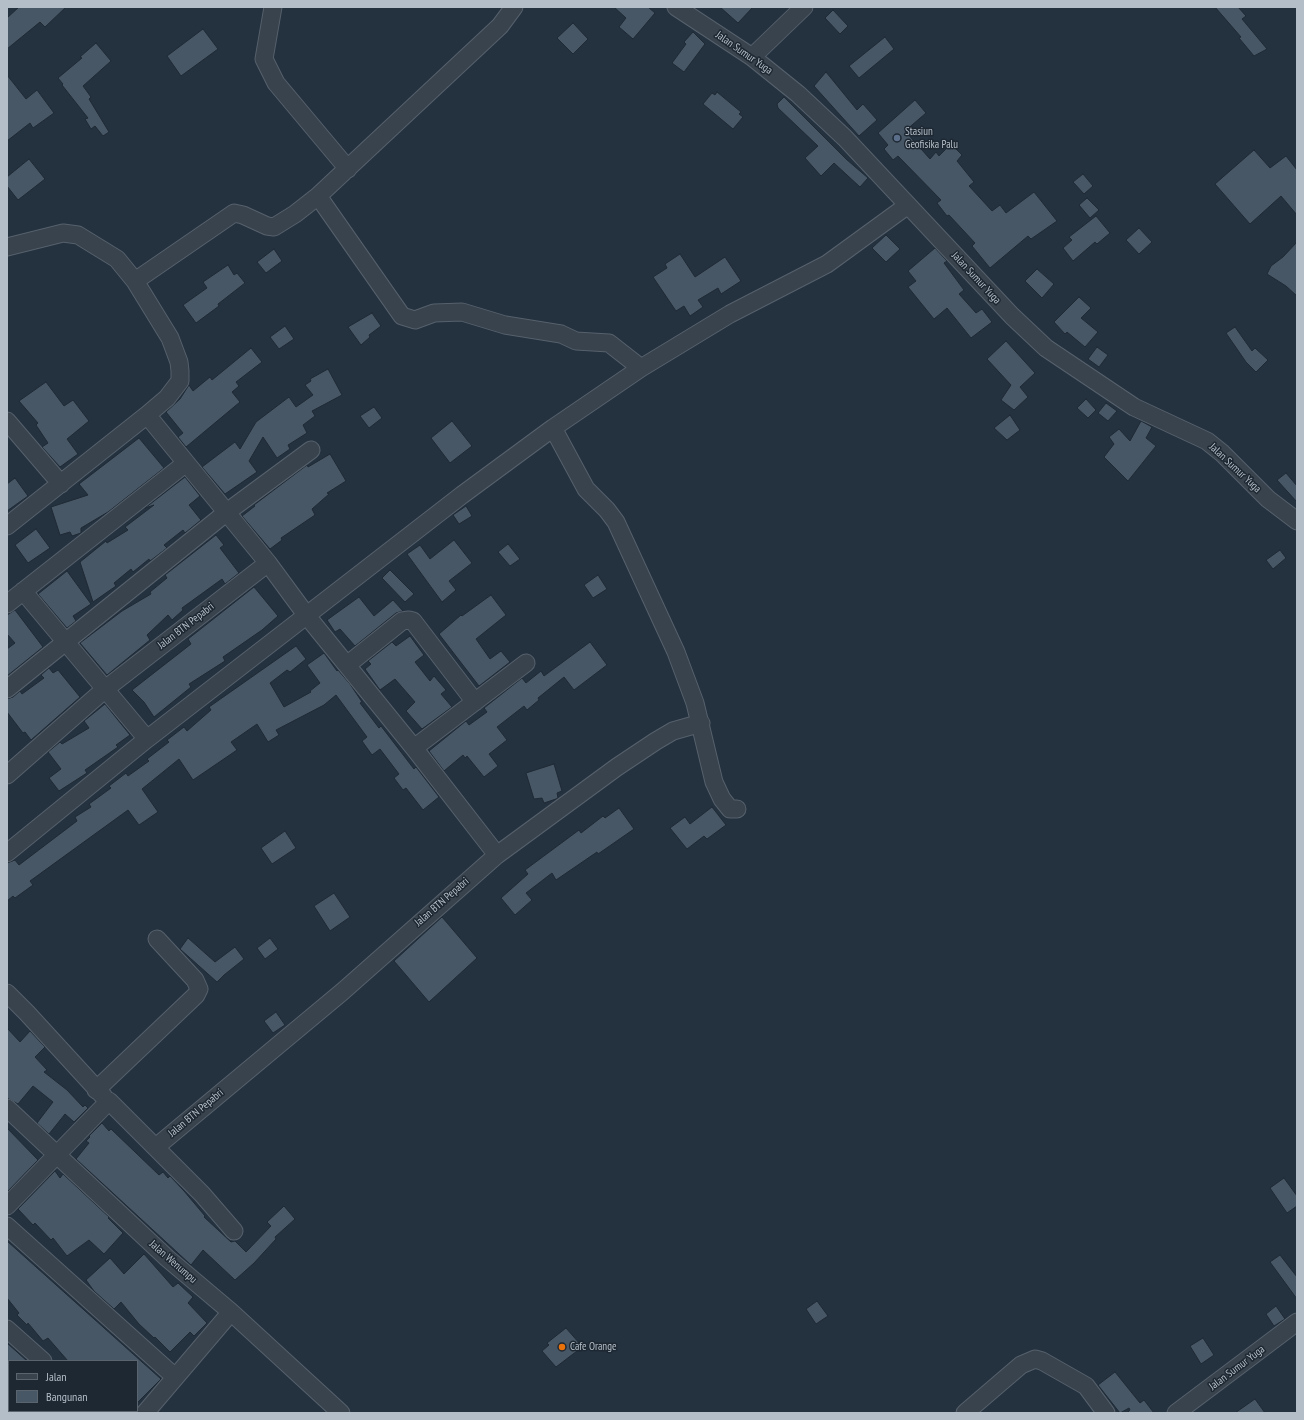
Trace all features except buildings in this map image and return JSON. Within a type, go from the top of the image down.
[{"type":"street","points":[[273,7],[264,59],[276,83],[348,169]]},
{"type":"street","points":[[135,281],[234,213],[243,215],[267,226],[274,226],[295,214],[348,169],[500,26],[514,7]]},
{"type":"street","name":"Jalan Sumur Yuga","points":[[676,7],[752,57],[798,94],[845,138],[1012,316],[1046,348],[1134,407],[1207,441],[1268,499],[1297,521]]},
{"type":"street","points":[[752,57],[804,7]]},
{"type":"street","points":[[318,196],[402,316],[415,320],[434,314],[462,312],[505,325],[561,334],[576,341],[609,343],[641,368]]},
{"type":"street","points":[[7,853],[147,739],[462,495],[553,428],[641,368],[737,310],[827,264],[908,205]]},
{"type":"street","points":[[7,247],[63,233],[78,235],[117,259],[135,281],[170,338],[179,362],[180,371],[180,381],[167,398],[7,526]]},
{"type":"street","points":[[147,415],[268,563],[307,616],[414,748],[497,855]]},
{"type":"street","points":[[7,421],[61,484]]},
{"type":"street","points":[[553,428],[586,489],[607,510],[616,522],[667,631],[695,703],[714,782],[722,799],[730,809],[737,809]]},
{"type":"street","points":[[7,689],[227,512],[311,450]]},
{"type":"street","points":[[7,604],[186,463]]},
{"type":"street","name":"Jalan BTN Pepabri","points":[[7,775],[104,690],[268,563]]},
{"type":"street","points":[[24,591],[104,690],[147,739]]},
{"type":"street","points":[[347,665],[402,621],[413,621],[475,702]]},
{"type":"street","points":[[414,748],[526,663]]},
{"type":"street","name":"Jalan BTN Pepabri","points":[[156,1147],[342,992],[497,855],[617,767],[656,741],[673,731],[700,722]]},
{"type":"street","points":[[7,1206],[56,1154],[102,1096],[196,995],[199,989],[195,980],[158,939]]},
{"type":"street","points":[[7,993],[28,1013],[102,1096],[156,1147],[202,1194],[234,1231]]},
{"type":"street","name":"Jalan Wenumpu","points":[[7,1108],[167,1258],[231,1312],[341,1413]]},
{"type":"street","points":[[7,1226],[175,1377]]},
{"type":"street","points":[[145,1413],[162,1395],[175,1377],[231,1312]]},
{"type":"street","name":"Jalan Sumur Yuga","points":[[1176,1413],[1297,1322]]},
{"type":"street","points":[[7,1329],[42,1360]]},
{"type":"street","points":[[965,1413],[1021,1365],[1035,1359],[1042,1361],[1086,1386],[1106,1413]]},
{"type":"place","name":"Stasiun Geofisika Palu","points":[[897,138]]},
{"type":"place","name":"Cafe Orange","points":[[562,1347]]}]
